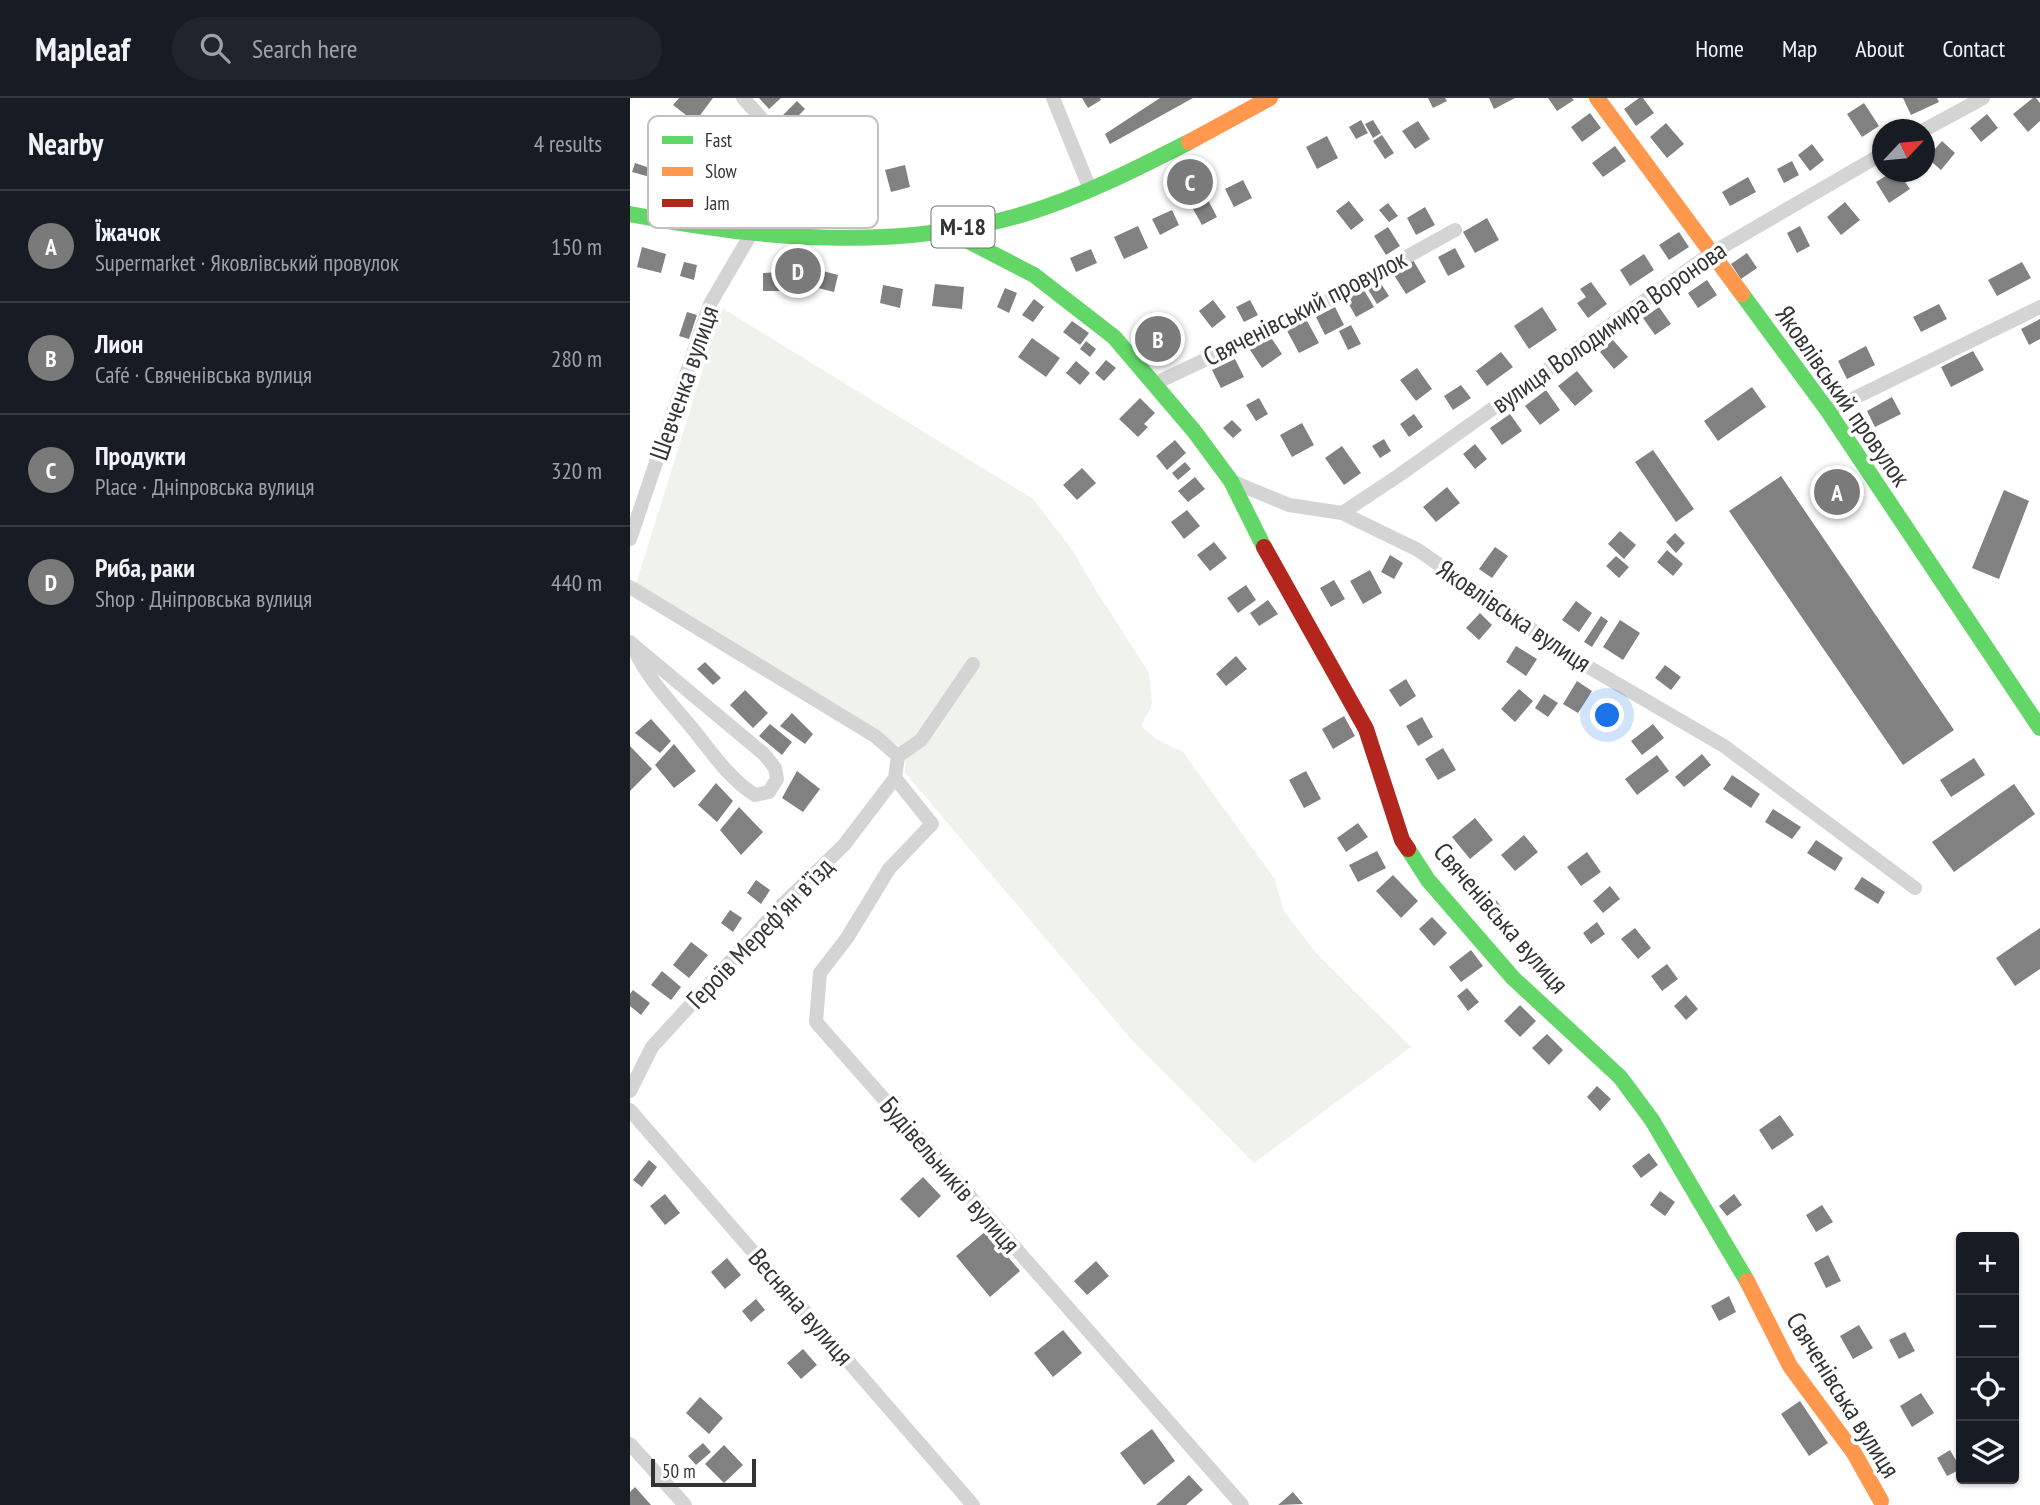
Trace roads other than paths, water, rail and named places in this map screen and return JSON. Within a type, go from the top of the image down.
[{"type":"main road","name":"М-18","points":[[704,228],[751,234],[853,236],[947,230],[1011,218],[1090,189],[1225,124],[1270,98]]},
{"type":"main road","name":"Яковлівський провулок","points":[[1597,98],[1828,411],[2037,719]]},
{"type":"main road","name":"М-18","points":[[630,214],[648,217]]},
{"type":"main road","name":"Свяченівська вулиця","points":[[947,230],[1034,275],[1114,337],[1194,431],[1231,481],[1277,573],[1366,729],[1402,840],[1421,870],[1513,978],[1620,1077],[1652,1120],[1745,1278],[1790,1366],[1854,1453],[1881,1502]]},
{"type":"street","name":"Шевченка вулиця","points":[[743,98],[759,116]]},
{"type":"street","points":[[1052,98],[1090,189]]},
{"type":"street","points":[[1935,125],[1983,98]]},
{"type":"street","name":"вулиця Володимира Воронова","points":[[1342,513],[1710,254],[1872,160]]},
{"type":"street","name":"Шевченка вулиця","points":[[630,539],[710,304],[754,228]]},
{"type":"street","name":"Свяченівський провулок","points":[[1154,384],[1320,305],[1455,230]]},
{"type":"street","points":[[1828,411],[2040,307]]},
{"type":"street","name":"Яковлівська вулиця","points":[[1231,481],[1289,505],[1342,513],[1418,550],[1573,658],[1724,746],[1915,888]]},
{"type":"street","points":[[630,587],[875,736],[898,757]]},
{"type":"street","points":[[631,643],[764,754],[775,768],[777,779],[769,792],[755,795],[745,789],[720,763],[659,689],[640,663],[631,643]]},
{"type":"street","points":[[895,778],[898,757],[921,740],[973,664]]},
{"type":"street","name":"Будівельників вулиця","points":[[895,778],[932,824],[889,869],[847,938],[820,973],[816,1022],[1242,1505]]},
{"type":"street","name":"Героїв Мерефʼян вʼїзд","points":[[630,1091],[652,1047],[782,905],[845,845],[895,778]]},
{"type":"street","name":"Весняна вулиця","points":[[630,1110],[973,1505]]},
{"type":"street","points":[[630,1444],[685,1505]]},
{"type":"place","name":"Продукти","points":[[1190,182]]},
{"type":"place","name":"Риба, раки","points":[[798,271]]},
{"type":"place","name":"Лион","points":[[1158,339]]},
{"type":"place","name":"Їжачок","points":[[1837,492]]}]
